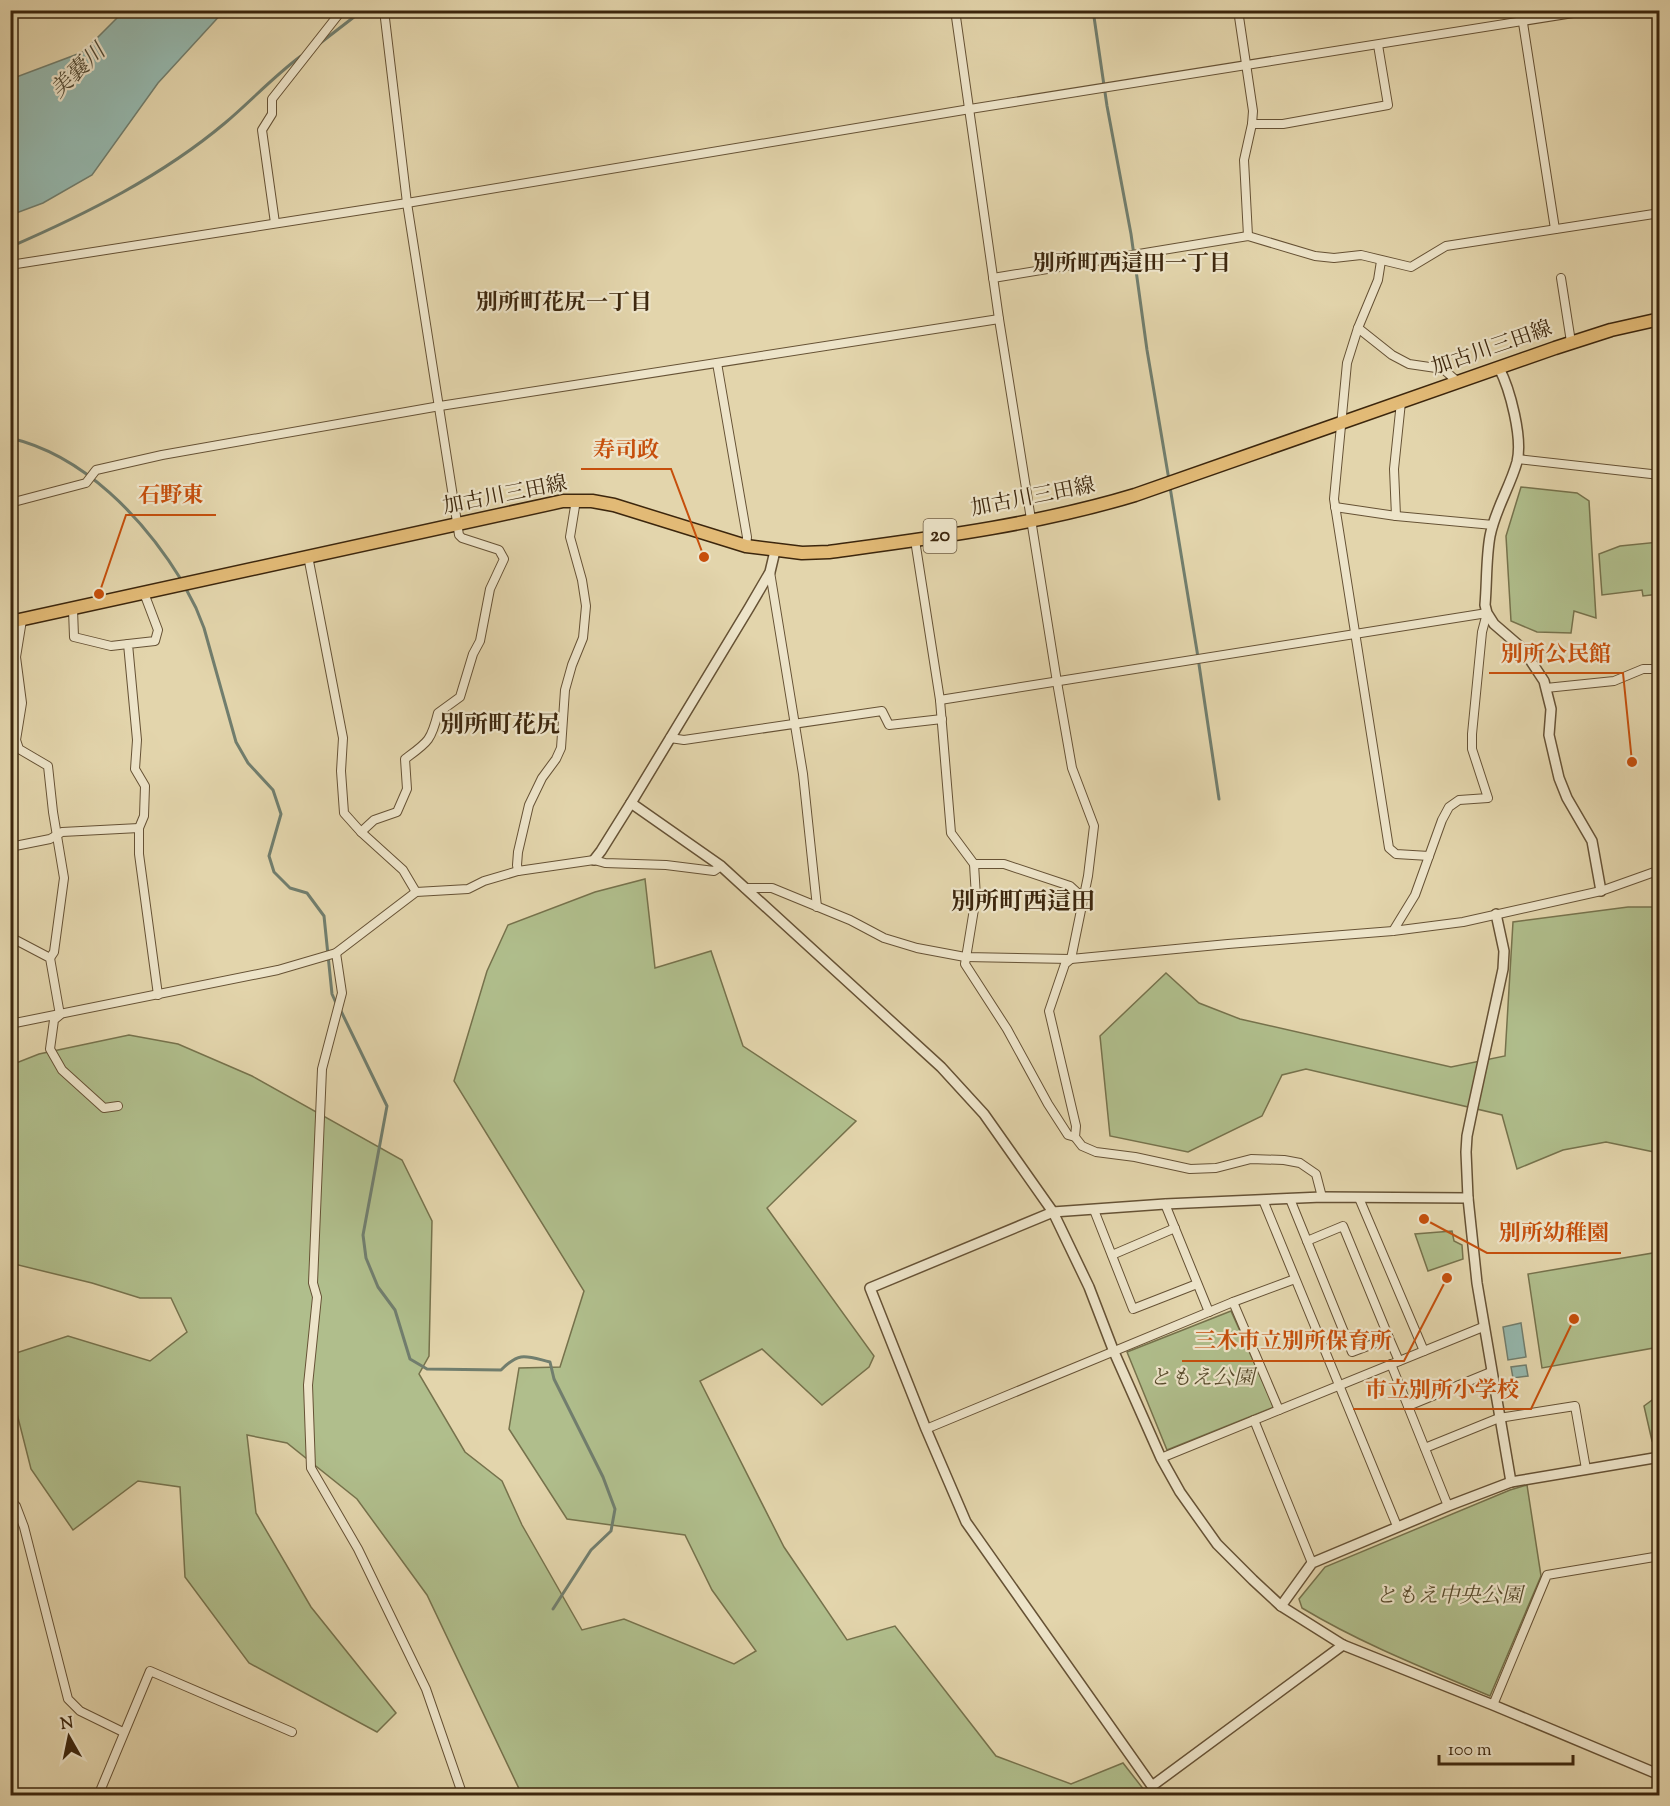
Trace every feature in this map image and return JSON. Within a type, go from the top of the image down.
[{"type":"main road","name":"加古川三田線","points":[[16,621],[458,525],[538,505],[576,500],[614,505],[746,546],[802,553],[829,552],[1032,521],[1080,511],[1136,495],[1571,342],[1611,330],[1659,320]]},
{"type":"street","points":[[275,223],[262,130],[272,114],[272,99],[342,10]]},
{"type":"street","points":[[361,832],[374,820],[397,812],[407,789],[405,759],[433,735],[438,712],[460,697],[473,654],[480,641],[490,589],[504,559],[499,550],[459,535],[408,203],[384,10]]},
{"type":"street","points":[[955,10],[999,319],[1057,682],[1072,768],[1094,825],[1088,876],[1071,959],[1065,964],[1049,1011],[1076,1126],[1075,1137]]},
{"type":"street","points":[[1238,10],[1253,111],[1244,160],[1248,236]]},
{"type":"street","points":[[1521,10],[1555,229]]},
{"type":"street","points":[[10,265],[408,203],[1592,10]]},
{"type":"street","points":[[1252,124],[1283,124],[1388,105],[1378,45]]},
{"type":"street","points":[[993,278],[1248,236],[1315,256],[1334,258],[1361,255],[1411,267],[1446,246],[1659,213]]},
{"type":"street","points":[[1381,261],[1378,280],[1358,328],[1347,363],[1334,499],[1389,848],[1396,854],[1429,856]]},
{"type":"street","points":[[1561,278],[1571,342]]},
{"type":"street","points":[[10,503],[86,483],[96,470],[162,455],[440,406],[999,319]]},
{"type":"street","points":[[1358,328],[1392,355],[1409,364],[1443,369],[1458,382]]},
{"type":"street","points":[[717,363],[747,537],[746,546]]},
{"type":"street","points":[[1498,368],[1506,381],[1512,406],[1518,440],[1518,459],[1490,536],[1485,605],[1494,624],[1523,649],[1546,688],[1551,709],[1550,735],[1559,778],[1567,798],[1592,841],[1601,891]]},
{"type":"street","points":[[1396,516],[1394,469],[1401,402]]},
{"type":"street","points":[[1518,459],[1659,475]]},
{"type":"street","points":[[518,871],[518,852],[529,805],[542,778],[561,748],[565,690],[583,638],[586,617],[585,597],[570,537],[576,500]]},
{"type":"street","points":[[1335,507],[1396,516],[1493,525]]},
{"type":"street","points":[[915,540],[940,700],[951,833],[974,864],[976,897],[965,964],[1007,1029],[1048,1104],[1068,1135],[1075,1137],[1082,1146],[1096,1152],[1135,1157],[1190,1169],[1216,1168],[1251,1159],[1300,1163],[1316,1174],[1322,1197]]},
{"type":"street","points":[[594,860],[631,803],[770,572],[775,551]]},
{"type":"street","points":[[308,556],[343,738],[341,771],[344,813],[361,832],[403,870],[416,892]]},
{"type":"street","points":[[770,572],[796,723],[817,907]]},
{"type":"street","points":[[73,609],[74,637],[111,646],[155,640],[158,630],[144,593]]},
{"type":"street","points":[[940,700],[1487,613]]},
{"type":"street","points":[[1393,931],[1415,895],[1442,820],[1449,807],[1460,800],[1488,798],[1472,749],[1482,632],[1487,613]]},
{"type":"street","points":[[16,621],[16,657],[22,703],[16,740],[19,749],[48,766],[64,878],[54,952],[51,958],[60,1015]]},
{"type":"street","points":[[128,644],[137,741],[135,769],[145,786],[144,816],[139,828],[139,854],[158,995]]},
{"type":"street","points":[[1546,688],[1614,681],[1643,669],[1659,669]]},
{"type":"street","points":[[670,738],[684,740],[882,711],[889,726],[942,719]]},
{"type":"street","points":[[631,803],[721,866],[941,1067],[984,1114],[1053,1212],[1089,1287],[1114,1352],[1161,1458],[1180,1492],[1217,1544],[1281,1606],[1343,1645],[1659,1775]]},
{"type":"street","points":[[10,847],[50,839],[62,832],[139,828]]},
{"type":"street","points":[[10,1024],[278,970],[336,952],[416,892],[468,889],[484,881],[518,871],[594,860],[605,863],[666,865],[714,871],[721,866]]},
{"type":"street","points":[[974,864],[1004,864],[1070,886],[1083,898]]},
{"type":"street","points":[[745,888],[772,888],[850,920],[884,938],[917,948],[965,957],[1071,959],[1393,931],[1463,922],[1601,891],[1659,870]]},
{"type":"street","points":[[1496,914],[1503,951],[1503,969],[1467,1136],[1468,1198],[1483,1327],[1510,1482]]},
{"type":"street","points":[[10,937],[51,958]]},
{"type":"street","points":[[336,952],[342,993],[322,1069],[313,1283],[317,1297],[308,1385],[311,1468],[358,1549],[426,1689],[463,1796]]},
{"type":"street","points":[[60,1015],[54,1020],[50,1049],[62,1070],[104,1107],[118,1106]]},
{"type":"street","points":[[1343,1645],[1152,1786],[966,1522],[870,1288],[1053,1212],[1322,1197],[1468,1198]]},
{"type":"street","points":[[1359,1198],[1424,1351]]},
{"type":"street","points":[[1290,1199],[1352,1352],[1389,1338]]},
{"type":"street","points":[[1263,1200],[1397,1526]]},
{"type":"street","points":[[1165,1204],[1209,1312]]},
{"type":"street","points":[[1094,1210],[1133,1309],[1197,1284]]},
{"type":"street","points":[[1307,1241],[1343,1226],[1389,1338],[1407,1406],[1448,1506]]},
{"type":"street","points":[[1112,1255],[1175,1228]]},
{"type":"street","points":[[926,1429],[1233,1302],[1295,1279]]},
{"type":"street","points":[[1233,1302],[1279,1410]]},
{"type":"street","points":[[1161,1458],[1483,1327]]},
{"type":"street","points":[[1407,1406],[1491,1372]]},
{"type":"street","points":[[1425,1448],[1499,1418],[1575,1406],[1586,1469]]},
{"type":"street","points":[[1254,1420],[1312,1563]]},
{"type":"street","points":[[1281,1606],[1312,1563],[1397,1526],[1510,1482],[1659,1457]]},
{"type":"street","points":[[10,1500],[16,1506],[24,1527],[68,1699],[80,1711],[123,1732]]},
{"type":"street","points":[[1493,1705],[1547,1575],[1659,1556]]},
{"type":"street","points":[[98,1796],[150,1671],[292,1732]]},
{"type":"green space","points":[[1521,487],[1577,493],[1589,501],[1596,618],[1574,611],[1571,633],[1537,632],[1511,621],[1506,536]]},
{"type":"green space","points":[[1659,542],[1659,594],[1643,596],[1642,590],[1602,595],[1599,554],[1620,546]]},
{"type":"green space","points":[[645,879],[655,968],[711,951],[743,1046],[856,1121],[767,1208],[874,1356],[869,1367],[822,1405],[762,1349],[700,1381],[784,1547],[847,1640],[895,1626],[996,1756],[1071,1784],[1123,1763],[1148,1795],[522,1795],[427,1595],[357,1499],[287,1443],[247,1435],[256,1513],[311,1607],[396,1713],[377,1732],[249,1663],[185,1577],[180,1487],[138,1481],[73,1530],[31,1469],[11,1390],[10,1355],[68,1336],[150,1361],[187,1332],[171,1298],[140,1298],[92,1283],[10,1263],[11,1065],[39,1054],[129,1035],[178,1044],[252,1076],[402,1160],[432,1221],[429,1356],[419,1374],[465,1452],[502,1481],[522,1525],[582,1630],[624,1619],[734,1664],[756,1651],[712,1590],[685,1535],[567,1519],[509,1429],[519,1368],[560,1367],[584,1291],[454,1081],[487,971],[508,925],[595,892]]},
{"type":"green space","points":[[1628,907],[1659,907],[1659,1153],[1606,1142],[1563,1150],[1517,1169],[1502,1115],[1306,1069],[1282,1075],[1262,1116],[1188,1152],[1110,1136],[1100,1036],[1166,973],[1199,1003],[1240,1019],[1451,1067],[1505,1056],[1513,922]]},
{"type":"green space","points":[[1452,1231],[1454,1241],[1462,1245],[1463,1259],[1428,1271],[1415,1234]]},
{"type":"green space","points":[[1659,1252],[1659,1347],[1542,1368],[1528,1274]]},
{"type":"green space","name":"ともえ公園","points":[[1231,1311],[1274,1407],[1167,1450],[1127,1352]]},
{"type":"green space","points":[[1659,1395],[1659,1441],[1652,1441],[1644,1406]]},
{"type":"green space","name":"ともえ中央公園","points":[[1527,1485],[1541,1576],[1490,1696],[1371,1645],[1302,1608],[1299,1599],[1325,1567]]},
{"type":"water","name":"美嚢川","points":[[124,11],[224,11],[158,83],[92,175],[43,203],[11,215],[11,79],[83,52]]},
{"type":"water","points":[[1521,1323],[1526,1357],[1508,1360],[1503,1327]]},
{"type":"water","points":[[1526,1365],[1528,1376],[1513,1378],[1511,1367]]},
{"type":"waterway","points":[[319,44],[363,10]]},
{"type":"waterway","points":[[1093,10],[1169,480]]},
{"type":"waterway","points":[[10,247],[95,207],[176,160],[225,123],[301,56]]},
{"type":"waterway","points":[[10,438],[37,446],[63,459],[87,474],[110,493],[150,535],[182,581]]},
{"type":"waterway","points":[[1170,487],[1219,799]]},
{"type":"waterway","points":[[185,587],[204,628],[236,742],[248,763],[273,790],[281,814],[269,856],[274,872],[290,888],[307,893],[324,916],[332,994],[336,1003]]},
{"type":"waterway","points":[[340,1009],[387,1106],[363,1235],[366,1258],[378,1287],[395,1310],[410,1359],[427,1369],[501,1370],[513,1360],[524,1357],[550,1362],[554,1379],[603,1477],[615,1509],[611,1531],[591,1550],[553,1609]]},
{"type":"place","name":"寿司政","points":[[704,557]]},
{"type":"place","name":"石野東","points":[[99,594]]},
{"type":"place","name":"別所公民館","points":[[1632,762]]},
{"type":"place","name":"別所幼稚園","points":[[1424,1219]]},
{"type":"place","name":"三木市立別所保育所","points":[[1447,1278]]},
{"type":"place","name":"市立別所小学校","points":[[1574,1319]]},
{"type":"district","name":"別所町西這田一丁目","points":[[1132,265]]},
{"type":"district","name":"別所町花尻一丁目","points":[[564,304]]},
{"type":"district","name":"別所町花尻","points":[[500,726]]},
{"type":"district","name":"別所町西這田","points":[[1023,903]]}]
